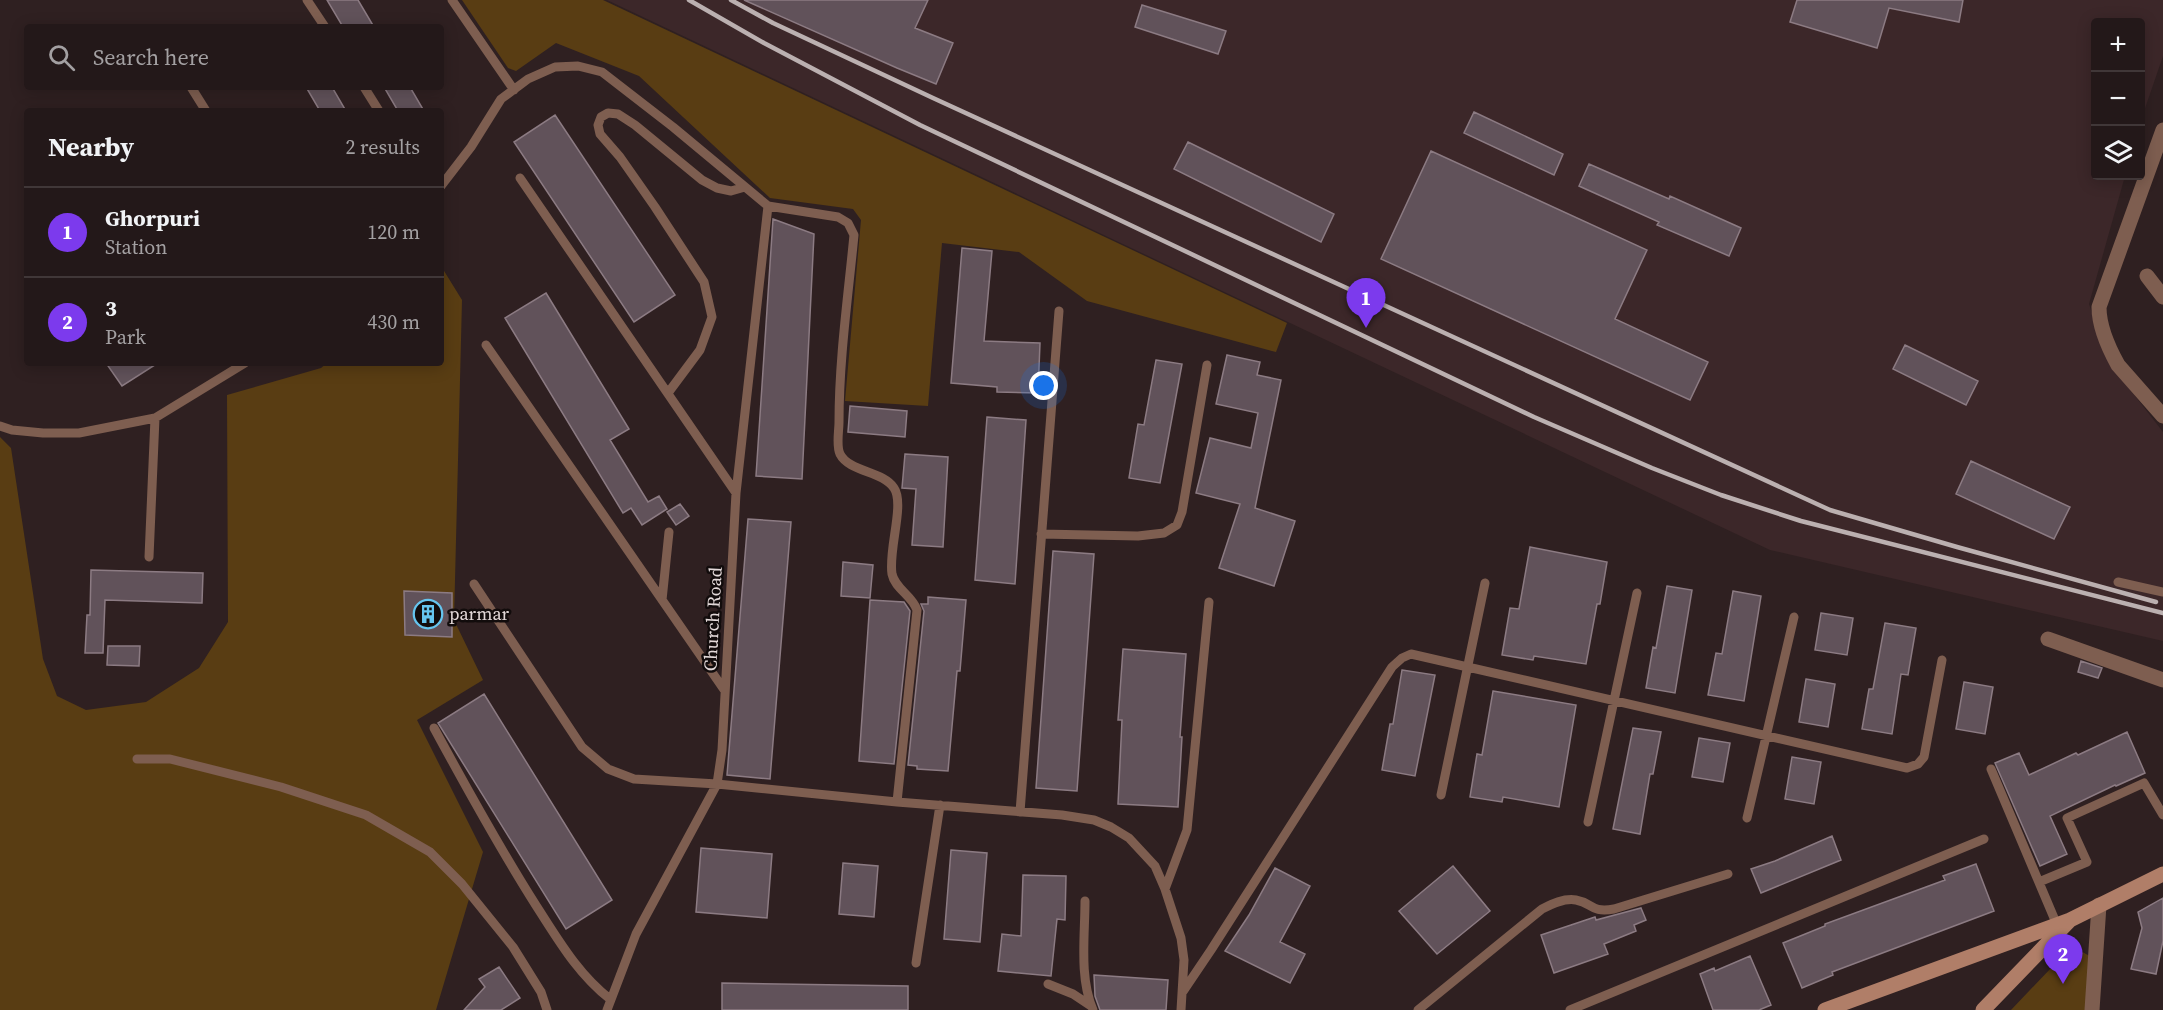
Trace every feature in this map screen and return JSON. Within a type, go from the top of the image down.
[{"type":"main road","points":[[1825,1010],[2064,922],[2163,874]]},
{"type":"main road","points":[[1983,1010],[2064,922]]},
{"type":"street","points":[[2163,130],[2099,307],[2099,322],[2118,365],[2163,416]]},
{"type":"street","points":[[2147,276],[2163,297]]},
{"type":"street","points":[[2048,639],[2163,680]]},
{"type":"street","points":[[2092,1010],[2099,905]]},
{"type":"lane","points":[[307,0],[323,24]]},
{"type":"lane","points":[[452,0],[514,90]]},
{"type":"lane","points":[[444,182],[471,147],[501,99],[528,79],[555,67],[578,66],[602,72],[768,206],[838,217],[848,223],[854,235],[839,384],[838,443],[840,454],[848,462],[884,479],[894,488],[898,499],[890,554],[892,576],[900,589],[913,600],[917,610],[897,802]]},
{"type":"lane","points":[[192,90],[204,108]]},
{"type":"lane","points":[[366,90],[377,108]]},
{"type":"lane","points":[[668,393],[700,350],[712,317],[704,282],[620,157],[600,134],[598,125],[601,117],[608,113],[618,114],[635,125],[702,180],[717,188],[731,191],[745,187]]},
{"type":"lane","points":[[520,178],[736,493]]},
{"type":"lane","name":"Church Road","points":[[607,1010],[636,934],[717,784],[722,750],[736,493],[768,206]]},
{"type":"lane","points":[[1020,812],[1059,311]]},
{"type":"lane","points":[[486,345],[725,691]]},
{"type":"lane","points":[[1041,534],[1138,536],[1164,533],[1177,525],[1182,512],[1207,365]]},
{"type":"lane","points":[[0,426],[12,430],[44,433],[79,433],[155,418],[240,366]]},
{"type":"lane","points":[[149,557],[155,418]]},
{"type":"lane","points":[[662,600],[669,532]]},
{"type":"lane","points":[[2118,582],[2163,592]]},
{"type":"lane","points":[[1441,795],[1485,583]]},
{"type":"lane","points":[[474,584],[582,747],[608,769],[634,779],[717,784],[1020,812],[1094,820],[1111,827],[1129,838],[1155,866],[1165,889],[1183,949],[1181,1010]]},
{"type":"lane","points":[[1588,822],[1637,593]]},
{"type":"lane","points":[[1165,889],[1187,830],[1209,602]]},
{"type":"lane","points":[[1747,818],[1794,617]]},
{"type":"lane","points":[[1182,993],[1392,667],[1401,658],[1411,654],[1767,735],[1894,767],[1907,768],[1918,764],[1924,757],[1942,660]]},
{"type":"lane","points":[[434,729],[502,852],[552,930],[592,985],[610,999]]},
{"type":"lane","points":[[137,759],[170,759],[281,787],[366,815],[430,852],[462,884],[513,947],[541,992],[547,1010]]},
{"type":"lane","points":[[1991,769],[2039,882],[2064,922]]},
{"type":"lane","points":[[2039,882],[2087,862],[2067,818],[2144,783],[2163,815]]},
{"type":"lane","points":[[916,963],[940,805]]},
{"type":"lane","points":[[1570,1010],[1984,839]]},
{"type":"lane","points":[[1418,1010],[1542,909],[1553,903],[1578,900],[1600,911],[1614,909],[1728,874]]},
{"type":"lane","points":[[1085,901],[1085,973],[1092,1008]]},
{"type":"lane","points":[[1048,984],[1073,994],[1092,1008]]},
{"type":"shaded area","points":[[462,0],[603,0],[1287,323],[1276,352],[1087,301],[1019,252],[942,243],[928,406],[845,401],[861,220],[853,209],[770,198],[639,76],[556,43],[516,71],[508,68]]},
{"type":"shaded area","points":[[607,0],[2163,0],[2163,56],[2145,108],[2145,18],[2091,18],[2091,180],[2124,180],[2089,304],[2108,361],[2163,432],[2163,641],[1770,550]]},
{"type":"shaded area","points":[[444,271],[462,300],[454,620],[483,680],[417,720],[483,852],[436,1010],[0,1010],[0,437],[11,448],[43,659],[57,696],[86,710],[146,702],[199,668],[228,622],[227,395],[323,366],[444,366]]},
{"type":"shaded area","points":[[2072,946],[2093,958],[2087,1010],[2011,1010]]},
{"type":"building","points":[[327,0],[358,0],[372,24],[341,24]]},
{"type":"building","points":[[744,0],[928,0],[915,28],[953,43],[936,84]]},
{"type":"building","points":[[1797,0],[1963,0],[1959,22],[1889,8],[1877,48],[1790,22]]},
{"type":"building","points":[[1142,5],[1226,31],[1218,54],[1135,27]]},
{"type":"building","points":[[308,90],[334,90],[344,108],[318,108]]},
{"type":"building","points":[[386,90],[412,90],[422,108],[396,108]]},
{"type":"building","points":[[1474,112],[1563,154],[1554,175],[1464,133]]},
{"type":"building","points":[[555,115],[675,295],[634,322],[514,142]]},
{"type":"building","points":[[1188,142],[1334,214],[1321,242],[1174,169]]},
{"type":"building","points":[[1431,151],[1647,250],[1615,319],[1708,362],[1690,400],[1381,259]]},
{"type":"building","points":[[1589,164],[1669,199],[1670,196],[1741,228],[1729,256],[1657,225],[1659,222],[1579,186]]},
{"type":"building","points":[[773,219],[814,234],[802,479],[756,476]]},
{"type":"building","points":[[962,248],[992,251],[984,341],[1040,343],[1038,393],[997,392],[997,387],[951,383]]},
{"type":"building","points":[[546,293],[629,429],[610,440],[648,502],[659,496],[667,509],[642,525],[631,508],[623,513],[505,318]]},
{"type":"building","points":[[1905,345],[1978,381],[1966,405],[1893,369]]},
{"type":"building","points":[[1227,355],[1260,362],[1257,375],[1281,380],[1255,508],[1295,521],[1274,586],[1219,568],[1240,504],[1196,493],[1210,438],[1251,448],[1258,413],[1216,404]]},
{"type":"building","points":[[1156,360],[1182,364],[1160,483],[1129,478],[1138,424],[1144,425]]},
{"type":"building","points":[[108,366],[153,366],[122,386]]},
{"type":"building","points":[[850,406],[907,411],[905,437],[848,432]]},
{"type":"building","points":[[987,417],[1026,420],[1015,584],[975,580]]},
{"type":"building","points":[[905,454],[948,457],[943,547],[912,545],[916,489],[902,488]]},
{"type":"building","points":[[1971,461],[2070,507],[2054,539],[1956,494]]},
{"type":"building","points":[[680,504],[689,516],[676,525],[667,512]]},
{"type":"building","points":[[748,519],[791,522],[770,779],[727,775]]},
{"type":"building","points":[[1530,547],[1607,562],[1586,664],[1534,656],[1533,660],[1502,655],[1510,608],[1519,609]]},
{"type":"building","points":[[1053,551],[1094,554],[1077,791],[1036,788]]},
{"type":"building","points":[[843,562],[873,565],[870,598],[841,596]]},
{"type":"building","points":[[91,570],[203,573],[202,603],[105,600],[103,653],[85,653],[87,615],[90,615]]},
{"type":"building","points":[[1667,586],[1692,590],[1675,693],[1646,688]]},
{"type":"building","name":"parmar","points":[[404,591],[452,593],[452,637],[405,635]]},
{"type":"building","points":[[1733,591],[1761,596],[1744,701],[1708,695],[1716,653],[1722,654]]},
{"type":"building","points":[[928,597],[966,600],[948,771],[917,769],[917,766],[908,765],[924,611],[921,604],[928,604]]},
{"type":"building","points":[[870,600],[904,602],[910,611],[894,764],[859,761]]},
{"type":"building","points":[[1821,613],[1853,618],[1847,655],[1815,650]]},
{"type":"building","points":[[1885,623],[1916,628],[1908,675],[1901,674],[1892,734],[1862,729],[1869,689],[1873,689]]},
{"type":"building","points":[[108,646],[140,646],[139,666],[107,665]]},
{"type":"building","points":[[1123,649],[1186,654],[1178,807],[1118,804],[1122,720],[1118,720]]},
{"type":"building","points":[[2081,661],[2102,668],[2098,678],[2078,672]]},
{"type":"building","points":[[1402,670],[1435,675],[1415,776],[1382,770]]},
{"type":"building","points":[[1806,679],[1835,684],[1828,727],[1799,722]]},
{"type":"building","points":[[1964,682],[1993,687],[1985,734],[1956,729]]},
{"type":"building","points":[[1493,691],[1576,705],[1559,807],[1503,797],[1502,802],[1470,797],[1477,754],[1482,755]]},
{"type":"building","points":[[484,694],[612,900],[566,929],[438,723]]},
{"type":"building","points":[[1633,728],[1661,732],[1653,774],[1650,774],[1640,834],[1613,829]]},
{"type":"building","points":[[2127,732],[2145,773],[2050,816],[2067,854],[2040,866],[1995,763],[2019,753],[2029,775]]},
{"type":"building","points":[[1699,738],[1730,743],[1723,782],[1692,777]]},
{"type":"building","points":[[1792,757],[1821,762],[1814,804],[1785,799]]},
{"type":"building","points":[[1832,836],[1841,860],[1761,893],[1751,869]]},
{"type":"building","points":[[701,848],[772,854],[767,918],[696,912]]},
{"type":"building","points":[[951,850],[987,853],[980,942],[944,939]]},
{"type":"building","points":[[843,863],[878,866],[874,917],[839,914]]},
{"type":"building","points":[[1976,864],[1994,911],[1832,972],[1833,975],[1802,988],[1783,943],[1825,926],[1825,924],[1945,880],[1943,876]]},
{"type":"building","points":[[1453,866],[1490,911],[1437,954],[1399,911]]},
{"type":"building","points":[[1275,868],[1310,886],[1280,942],[1305,954],[1290,983],[1225,951],[1249,915]]},
{"type":"building","points":[[1023,875],[1066,876],[1065,920],[1057,919],[1051,976],[998,971],[1002,934],[1021,936]]},
{"type":"building","points":[[2163,898],[2163,941],[2156,974],[2131,969],[2142,928],[2138,912]]},
{"type":"building","points":[[1641,908],[1646,920],[1634,925],[1636,931],[1604,944],[1608,954],[1554,973],[1541,935],[1595,917],[1596,920]]},
{"type":"building","points":[[1750,956],[1771,1005],[1759,1010],[1713,1010],[1700,974],[1714,968],[1715,971]]},
{"type":"building","points":[[499,967],[520,998],[501,1010],[464,1010],[485,987],[479,979]]},
{"type":"building","points":[[1094,975],[1168,980],[1166,1010],[1100,1010],[1095,996]]},
{"type":"building","points":[[722,983],[908,986],[908,1010],[722,1010]]},
{"type":"railway","points":[[689,0],[764,43],[920,125],[1534,417],[1652,468],[1721,495],[1801,521],[2163,613]]},
{"type":"railway","points":[[731,0],[773,23],[933,98],[1830,510],[2156,602]]},
{"type":"place","name":"Ghorpuri","points":[[1366,328]]},
{"type":"place","name":"parmar","points":[[428,614]]},
{"type":"place","name":"3","points":[[2063,984]]}]
